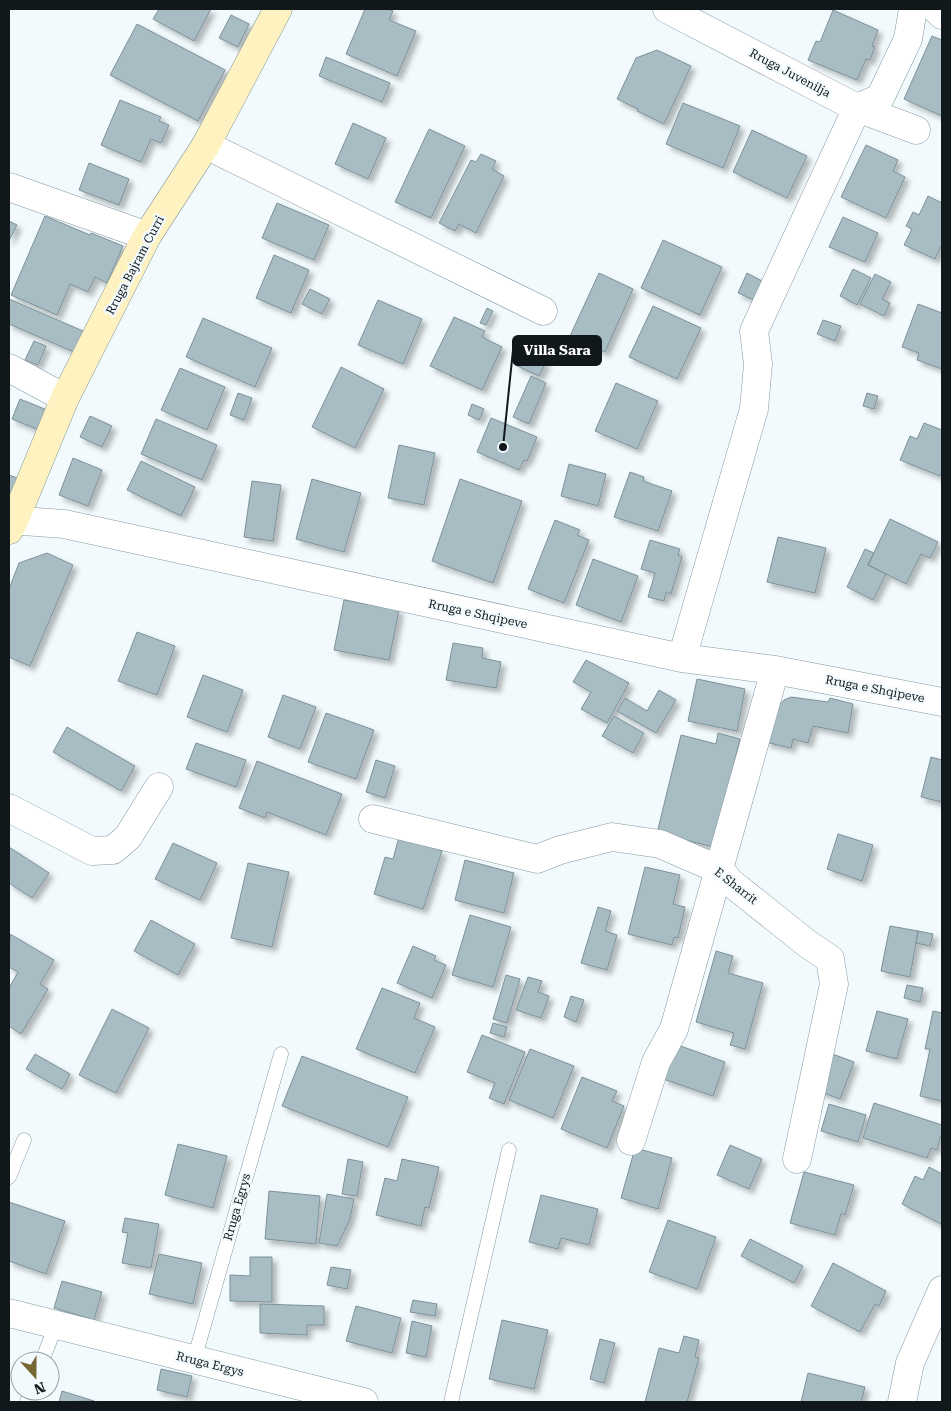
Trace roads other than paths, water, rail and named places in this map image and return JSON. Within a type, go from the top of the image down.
[{"type":"main road","name":"Rruga Bajram Curri","points":[[11,523],[66,398],[147,236],[206,145],[278,9]]},
{"type":"street","name":"Rruga Juvenilja","points":[[667,9],[857,108],[916,130]]},
{"type":"street","points":[[682,658],[754,410],[758,364],[754,330],[857,108],[880,98],[908,39],[913,9]]},
{"type":"street","points":[[936,9],[942,15]]},
{"type":"street","points":[[206,145],[543,312]]},
{"type":"street","points":[[9,187],[147,236]]},
{"type":"street","points":[[9,368],[66,398]]},
{"type":"street","name":"Rruga e Shqipeve","points":[[11,523],[74,526],[682,658],[776,670],[942,702]]},
{"type":"street","points":[[631,1140],[656,1062],[674,1029],[776,670]]},
{"type":"street","points":[[9,808],[92,851],[113,850],[128,837],[159,787]]},
{"type":"street","name":"E Sharrit","points":[[373,819],[537,859],[560,850],[612,837],[660,844],[720,870],[730,882],[809,945],[830,959],[834,984],[797,1159]]},
{"type":"street","points":[[902,1402],[910,1363],[942,1290]]},
{"type":"street","name":"Rruga Ergys","points":[[9,1313],[364,1402]]},
{"type":"lane","name":"Rruga Egrys","points":[[194,1360],[281,1054]]},
{"type":"lane","points":[[9,1177],[24,1140]]},
{"type":"lane","points":[[451,1402],[510,1150]]},
{"type":"lane","points":[[46,1351],[56,1325]]},
{"type":"place","name":"Villa Sara","points":[[503,447]]}]
